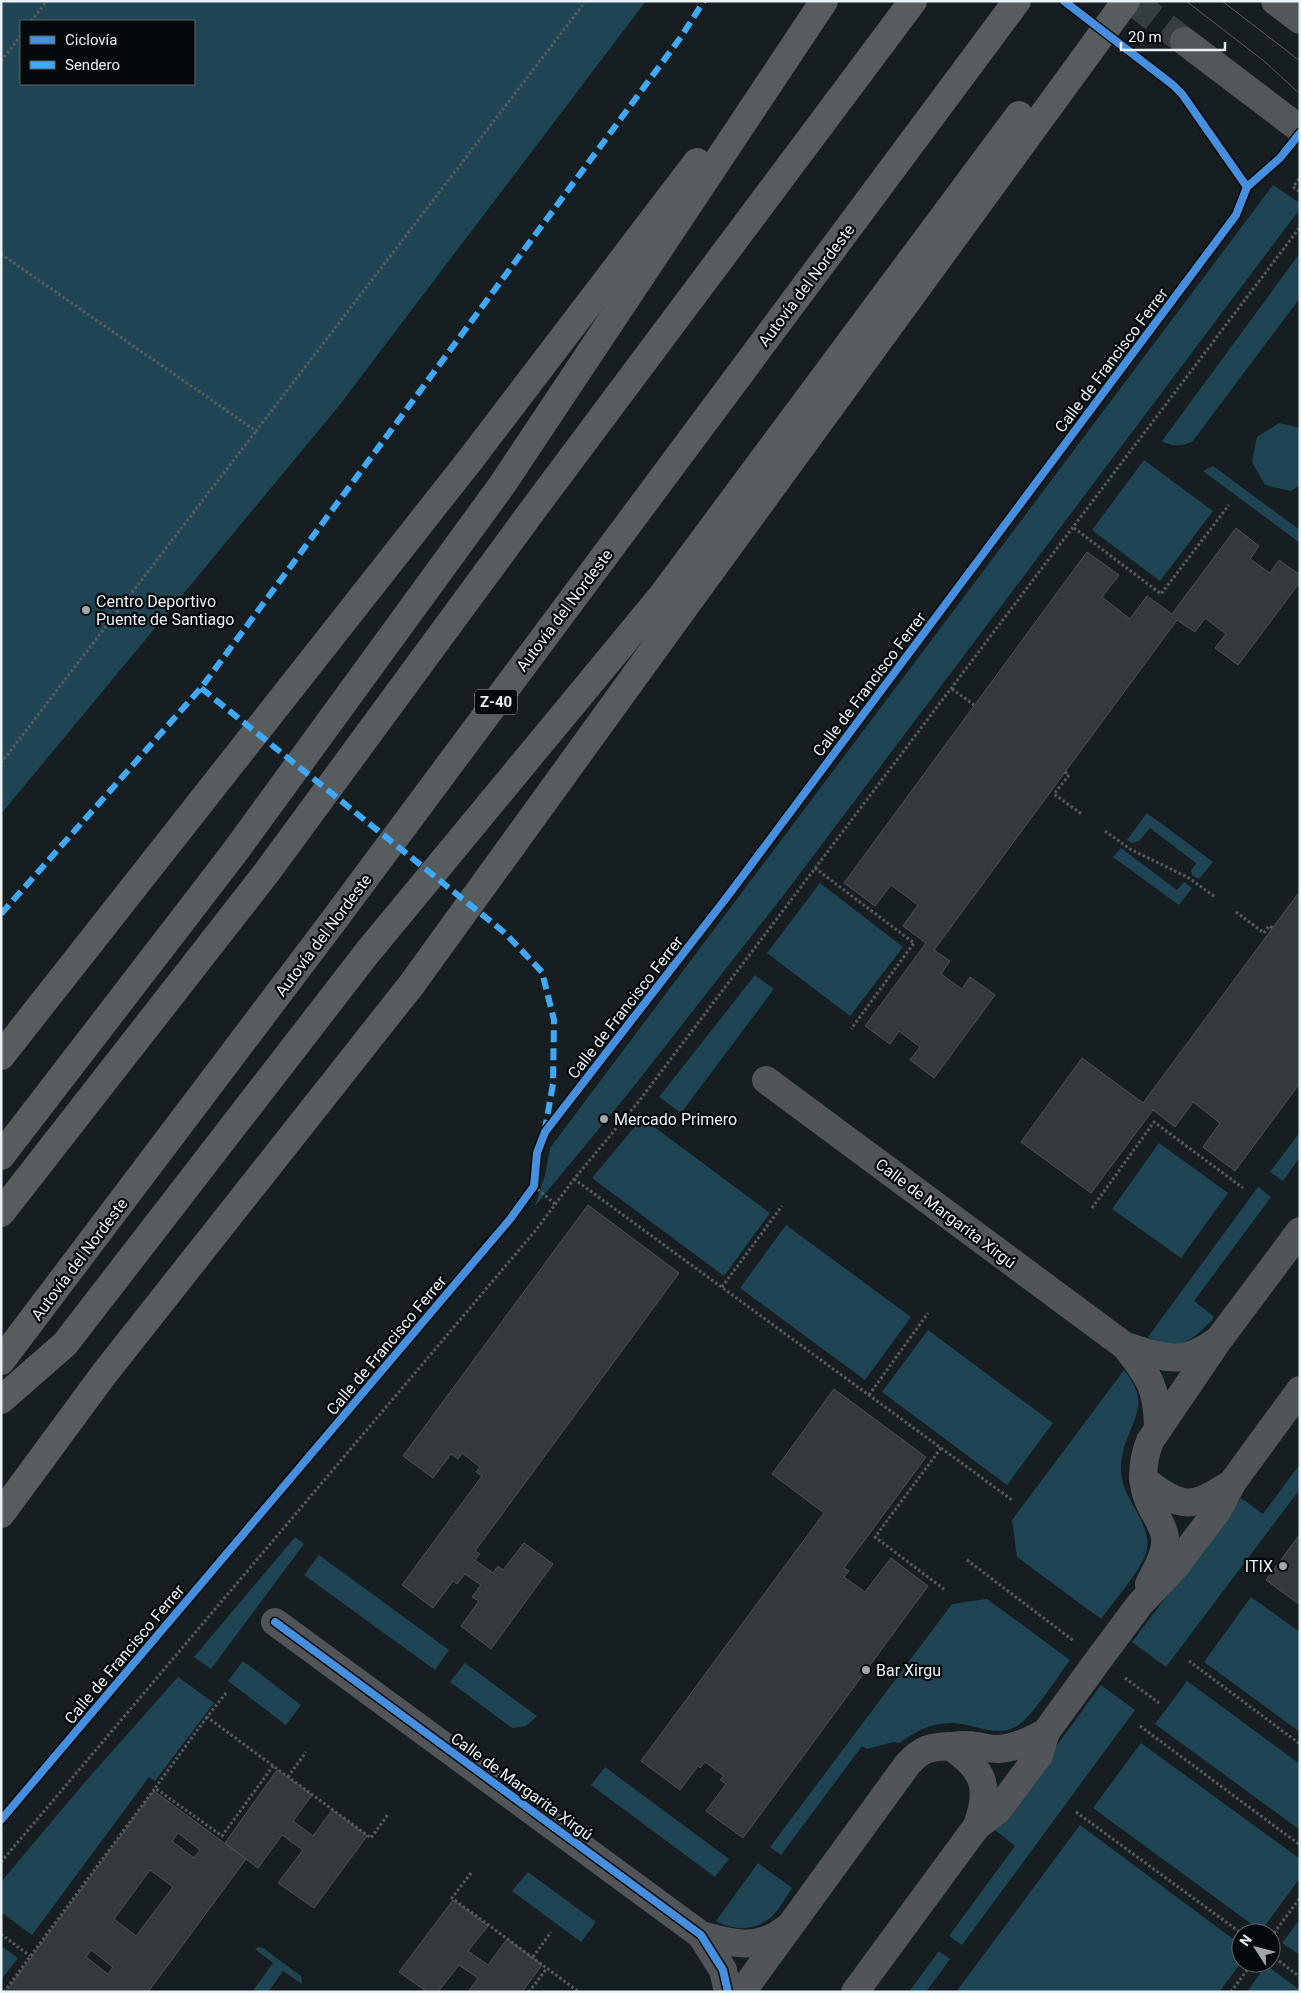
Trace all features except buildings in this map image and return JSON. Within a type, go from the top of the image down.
[{"type":"highway","points":[[1,1056],[470,460],[819,1]]},
{"type":"highway","points":[[1,1156],[234,853],[502,485],[824,1]]},
{"type":"highway","points":[[1,1213],[267,872],[535,507],[913,1]]},
{"type":"highway","name":"Autovía del Nordeste","points":[[1,1362],[331,924],[1017,1]]},
{"type":"highway","points":[[1,1514],[104,1374],[412,984],[1052,86],[1103,1]]},
{"type":"highway","points":[[1,1400],[65,1344],[367,953],[661,597],[1052,86],[1126,1]]},
{"type":"highway","points":[[1,1489],[104,1374]]},
{"type":"main road","points":[[1275,1],[1300,20]]},
{"type":"main road","points":[[1184,41],[1300,129]]},
{"type":"street","name":"Calle de Margarita Xirgú","points":[[766,1080],[1125,1346],[1146,1372],[1152,1385],[1158,1413],[1158,1429]]},
{"type":"street","name":"Calle de Margarita Xirgú","points":[[1140,1604],[1161,1559],[1165,1538],[1159,1520],[1147,1499],[1143,1479],[1145,1451],[1220,1338],[1300,1231]]},
{"type":"street","name":"Calle de Margarita Xirgú","points":[[1125,1346],[1166,1357],[1182,1358],[1202,1352],[1220,1338]]},
{"type":"street","name":"Calle de Margarita Xirgú","points":[[855,1992],[977,1826],[998,1810],[1039,1755],[1046,1732],[1140,1604],[1174,1568],[1202,1532],[1218,1510],[1232,1483],[1300,1390]]},
{"type":"street","name":"Calle de Margarita Xirgú","points":[[1143,1479],[1169,1499],[1181,1503],[1202,1501],[1232,1483]]},
{"type":"street","name":"Calle de Margarita Xirgú","points":[[275,1622],[701,1936],[723,1970],[728,1992]]},
{"type":"street","name":"Calle de Margarita Xirgú","points":[[742,1992],[907,1765],[923,1750],[933,1747],[974,1745],[998,1749],[1025,1743],[1046,1732]]},
{"type":"street","name":"Calle de Margarita Xirgú","points":[[950,1746],[970,1762],[983,1784],[985,1801],[977,1826]]},
{"type":"street","name":"Calle de Margarita Xirgú","points":[[701,1936],[737,1944],[748,1944],[770,1940],[791,1926]]},
{"type":"path","points":[[33,20],[47,1]]},
{"type":"path","points":[[1,763],[586,1]]},
{"type":"path","points":[[1,61],[20,36]]},
{"type":"path","points":[[1299,179],[1293,187],[1300,192]]},
{"type":"path","points":[[1,1862],[536,1230],[574,1179],[639,1101],[1300,229]]},
{"type":"path","points":[[1,254],[256,431]]},
{"type":"path","points":[[1074,528],[1161,594],[1229,505]]},
{"type":"path","points":[[952,689],[974,705]]},
{"type":"path","points":[[1065,772],[1069,775],[1054,794],[1083,815]]},
{"type":"path","points":[[1105,831],[1130,849],[1189,878],[1215,897]]},
{"type":"path","points":[[816,868],[914,943],[851,1029]]},
{"type":"path","points":[[1236,912],[1264,933],[1269,926],[1272,928]]},
{"type":"path","points":[[1092,1208],[1154,1122],[1243,1188]]},
{"type":"path","points":[[574,1179],[1012,1500]]},
{"type":"path","points":[[528,1194],[534,1182],[555,1204]]},
{"type":"path","points":[[722,1287],[782,1206]]},
{"type":"path","points":[[868,1395],[928,1313]]},
{"type":"path","points":[[941,1448],[875,1537],[945,1590]]},
{"type":"path","points":[[967,1560],[1075,1641]]},
{"type":"path","points":[[1189,1661],[1300,1744]]},
{"type":"path","points":[[1122,1676],[1159,1703]]},
{"type":"path","points":[[4,1992],[226,1693]]},
{"type":"path","points":[[207,1718],[371,1838],[389,1813]]},
{"type":"path","points":[[1140,1726],[1300,1845]]},
{"type":"path","points":[[288,1777],[306,1752]]},
{"type":"path","points":[[155,1788],[222,1836],[273,1766]]},
{"type":"path","points":[[1076,1812],[1231,1926]]},
{"type":"path","points":[[471,1873],[452,1898],[579,1992]]},
{"type":"path","points":[[1281,1924],[1300,1898]]},
{"type":"path","points":[[533,1957],[551,1932]]},
{"type":"path","points":[[1,1934],[30,1956]]},
{"type":"path","points":[[1281,1963],[1300,1977]]},
{"type":"path","points":[[529,1992],[547,1968]]},
{"type":"path","points":[[1231,1992],[1245,1973]]},
{"type":"shaded area","name":"Centro Deportivo Puente de Santiago","points":[[1,1],[646,1],[338,407],[1,814]]},
{"type":"shaded area","points":[[1273,185],[1300,203],[1300,209],[786,892],[627,1095],[535,1206],[545,1175],[550,1148]]},
{"type":"shaded area","points":[[1300,253],[1300,298],[1192,442],[1177,445],[1162,441]]},
{"type":"shaded area","points":[[1279,423],[1300,428],[1300,485],[1291,491],[1265,485],[1252,462],[1257,437]]},
{"type":"shaded area","points":[[1144,460],[1213,511],[1160,581],[1092,530]]},
{"type":"shaded area","points":[[1213,466],[1300,530],[1300,543],[1203,471]]},
{"type":"shaded area","points":[[1147,813],[1213,862],[1199,879],[1192,875],[1191,871],[1196,863],[1150,828],[1139,841],[1132,843],[1127,840]]},
{"type":"shaded area","points":[[1121,848],[1177,890],[1184,882],[1192,888],[1179,905],[1113,857]]},
{"type":"shaded area","points":[[820,883],[903,947],[850,1016],[767,953]]},
{"type":"shaded area","points":[[755,975],[774,989],[681,1113],[659,1097]]},
{"type":"shaded area","points":[[642,1118],[770,1213],[724,1276],[592,1178]]},
{"type":"shaded area","points":[[1300,1132],[1300,1157],[1283,1181],[1270,1172]]},
{"type":"shaded area","points":[[1159,1143],[1228,1193],[1181,1258],[1112,1209]]},
{"type":"shaded area","points":[[1258,1187],[1271,1197],[1194,1301],[1213,1316],[1213,1319],[1198,1333],[1184,1342],[1168,1344],[1148,1337]]},
{"type":"shaded area","points":[[786,1225],[911,1317],[865,1380],[740,1288]]},
{"type":"shaded area","points":[[928,1330],[1053,1423],[1007,1485],[882,1392]]},
{"type":"shaded area","points":[[1124,1370],[1134,1384],[1138,1397],[1138,1408],[1122,1455],[1121,1470],[1126,1491],[1145,1529],[1147,1549],[1134,1575],[1101,1619],[1017,1557],[1012,1520]]},
{"type":"shaded area","points":[[1300,1464],[1300,1489],[1166,1667],[1132,1642],[1241,1498],[1263,1514]]},
{"type":"shaded area","points":[[295,1537],[304,1544],[211,1669],[194,1657]]},
{"type":"shaded area","points":[[319,1555],[449,1650],[435,1670],[304,1575]]},
{"type":"shaded area","points":[[1251,1597],[1300,1632],[1300,1732],[1204,1662]]},
{"type":"shaded area","points":[[987,1599],[1070,1660],[1030,1714],[1017,1726],[1003,1731],[944,1723],[921,1730],[900,1743],[893,1742],[867,1749],[862,1746],[781,1855],[770,1847],[952,1604]]},
{"type":"shaded area","points":[[243,1661],[301,1705],[286,1725],[228,1681]]},
{"type":"shaded area","points":[[465,1663],[537,1716],[526,1726],[512,1728],[450,1682]]},
{"type":"shaded area","points":[[178,1677],[214,1703],[155,1781],[149,1777],[32,1935],[1,1912],[1,1882],[85,1782]]},
{"type":"shaded area","points":[[1187,1681],[1300,1764],[1300,1830],[1155,1724]]},
{"type":"shaded area","points":[[1101,1685],[1135,1710],[962,1945],[949,1936],[1015,1846],[995,1830]]},
{"type":"shaded area","points":[[1141,1743],[1300,1859],[1300,1878],[1267,1923],[1250,1923],[1093,1808]]},
{"type":"shaded area","points":[[605,1767],[729,1859],[715,1877],[591,1785]]},
{"type":"shaded area","points":[[1080,1825],[1231,1938],[1231,1973],[1233,1973],[1219,1992],[956,1992]]},
{"type":"shaded area","points":[[758,1863],[792,1888],[780,1907],[765,1922],[751,1927],[730,1927],[716,1921]]},
{"type":"shaded area","points":[[528,1872],[596,1922],[581,1942],[512,1891]]},
{"type":"shaded area","points":[[1300,1919],[1300,1955],[1282,1943]]},
{"type":"shaded area","points":[[1,1946],[18,1958],[1,1980]]},
{"type":"shaded area","points":[[258,1947],[263,1948],[301,1976],[302,1984],[283,1971],[268,1992],[252,1992],[273,1963],[255,1949]]},
{"type":"shaded area","points":[[939,1951],[950,1959],[926,1992],[909,1992]]},
{"type":"shaded area","points":[[1260,1973],[1277,1973],[1300,1990],[1299,1992],[1247,1992]]},
{"type":"tunnel","points":[[1132,1],[1184,41]]},
{"type":"tram line","points":[[1186,1],[1264,61],[1300,94]]},
{"type":"tram line","points":[[1222,1],[1300,61]]},
{"type":"marked path","points":[[1,914],[201,688],[681,37],[704,1]]},
{"type":"marked path","points":[[201,688],[505,933],[542,972],[554,1020],[553,1084],[545,1129]]},
{"type":"cycle path","points":[[1064,1],[1182,94],[1247,187]]},
{"type":"cycle path","name":"Calle de Francisco Ferrer","points":[[1,1820],[511,1218],[534,1186],[537,1153],[545,1132],[730,893],[1236,215],[1247,187],[1280,158],[1300,133]]},
{"type":"cycle path","points":[[275,1622],[701,1935],[723,1970],[728,1992]]},
{"type":"place","name":"Centro Deportivo Puente de Santiago","points":[[86,610]]},
{"type":"place","name":"Mercado Primero","points":[[604,1119]]},
{"type":"place","name":"ITIX","points":[[1283,1566]]},
{"type":"place","name":"Bar Xirgu","points":[[866,1670]]}]
